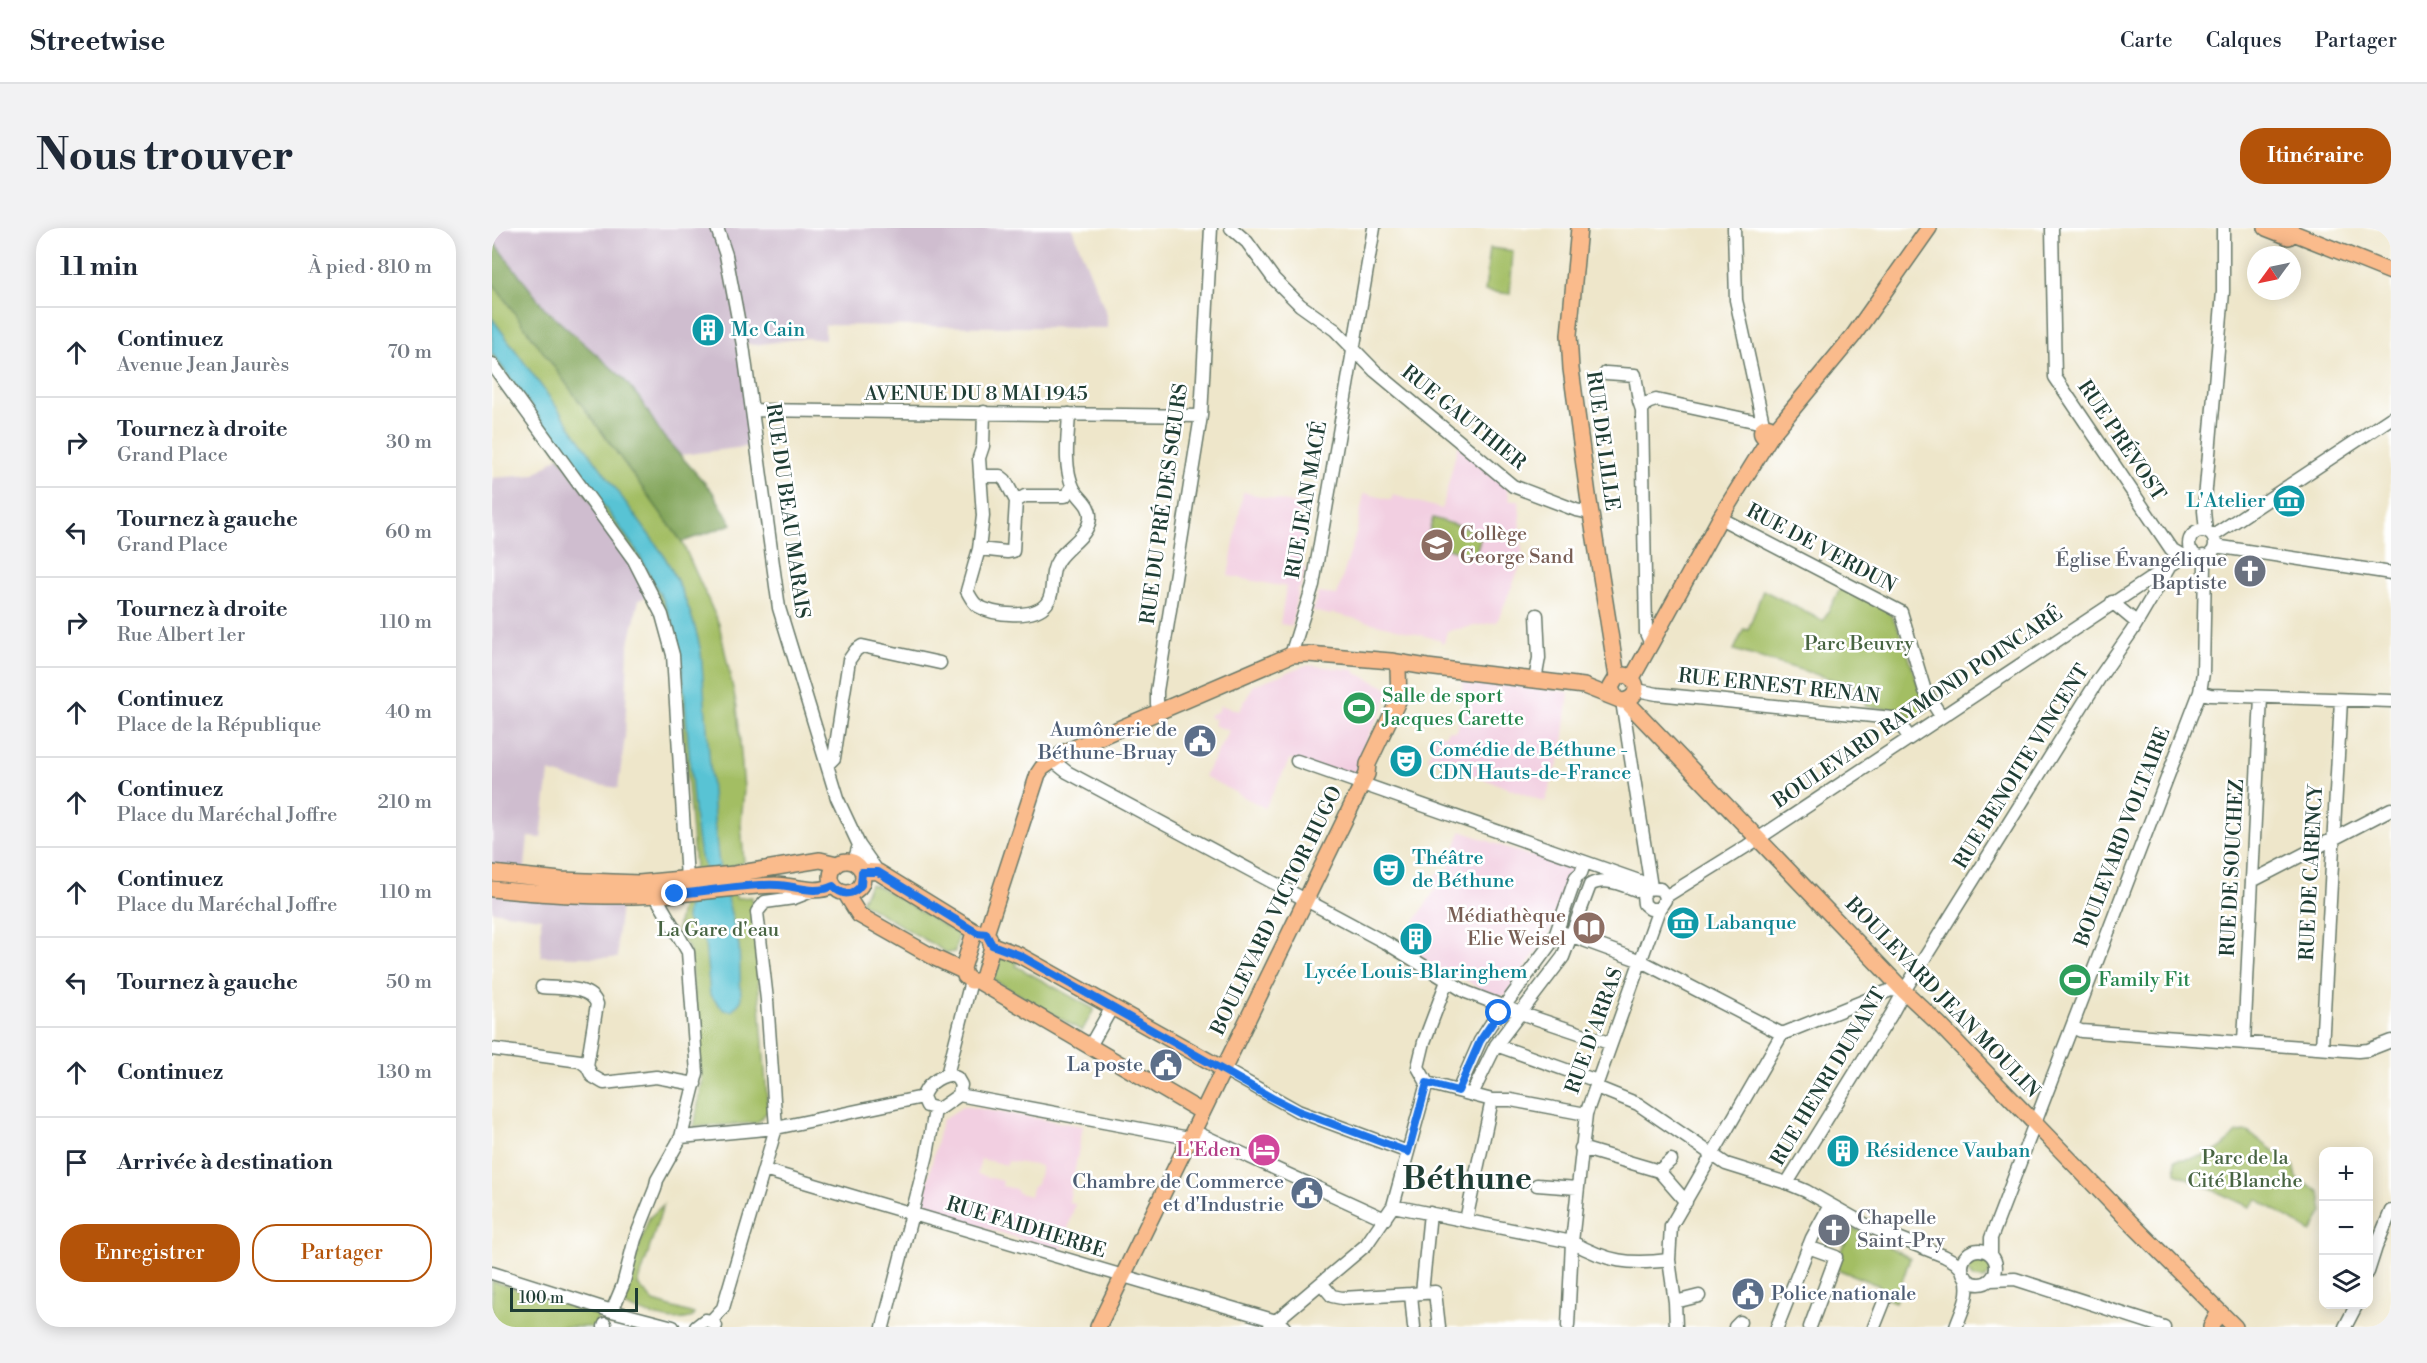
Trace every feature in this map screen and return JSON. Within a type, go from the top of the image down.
[{"type":"main road","name":"RUE DE LILLE","points":[[1579,228],[1569,335],[1576,411],[1590,513],[1615,659],[1626,685]]},
{"type":"main road","points":[[971,978],[983,978],[985,938],[1038,774],[1052,760],[1065,752],[1291,655],[1308,654],[1369,662],[1404,671],[1427,668],[1595,689],[1626,685],[1758,454],[1766,431],[1853,336],[1929,228]]},
{"type":"main road","points":[[2266,228],[2360,264],[2374,265]]},
{"type":"main road","points":[[2281,228],[2352,254],[2391,272]]},
{"type":"main road","name":"BOULEVARD VICTOR HUGO","points":[[1098,1327],[1364,779],[1368,764],[1399,699],[1404,671]]},
{"type":"main road","name":"BOULEVARD JEAN MOULIN","points":[[1626,685],[1641,717],[1904,991],[1939,1024],[2216,1320],[2235,1327]]},
{"type":"main road","points":[[492,889],[578,895],[675,894],[820,860],[837,864]]},
{"type":"main road","points":[[1202,1112],[859,915],[839,890],[831,872],[837,864],[845,861],[865,868],[985,938],[1223,1069]]},
{"type":"main road","points":[[492,873],[561,880],[639,883],[691,879],[735,881],[812,891],[855,892],[861,885],[865,868]]},
{"type":"main road","points":[[971,978],[973,936],[985,938]]},
{"type":"street","name":"RUE DU BEAU MARAIS","points":[[717,228],[727,263],[743,345],[779,608],[842,811],[859,845],[865,868]]},
{"type":"street","name":"RUE DU PRÉ DES SŒURS","points":[[1163,710],[1157,704],[1157,691],[1201,416],[1211,228]]},
{"type":"street","name":"RUE GAUTHIER","points":[[1231,228],[1247,242],[1274,279],[1300,305],[1335,330],[1375,371],[1513,486],[1576,510],[1590,513]]},
{"type":"street","name":"RUE JEAN MACÉ","points":[[1291,655],[1313,585],[1355,350],[1374,228]]},
{"type":"street","points":[[1734,228],[1736,300],[1766,431]]},
{"type":"street","name":"RUE PRÉVOST","points":[[2052,228],[2055,377],[2171,549],[2192,554]]},
{"type":"street","points":[[2223,228],[2223,292],[2204,511],[2211,538],[2211,554],[2192,554],[2191,538],[2197,532],[2211,538],[2391,573]]},
{"type":"street","points":[[492,364],[634,560],[648,583],[662,615],[673,655],[691,879]]},
{"type":"street","points":[[1606,373],[1635,375],[1638,401],[1642,410],[1646,633],[1651,644]]},
{"type":"street","points":[[1642,410],[1647,403],[1656,400],[1709,410],[1766,431]]},
{"type":"street","name":"AVENUE DU 8 MAI 1945","points":[[752,410],[1201,416]]},
{"type":"street","points":[[984,412],[983,446],[979,458],[983,516],[978,549],[967,591],[976,605],[997,614],[1035,611],[1047,604],[1052,590],[1051,574],[1057,561],[1088,527],[1091,514],[1085,502],[1075,493],[1067,464],[1069,414]]},
{"type":"street","points":[[2211,538],[2391,418]]},
{"type":"street","points":[[978,549],[1013,551],[1016,501],[1005,480],[1000,476],[980,476]]},
{"type":"street","points":[[1016,501],[1025,496],[1065,496],[1073,487]]},
{"type":"street","name":"RUE DE VERDUN","points":[[1720,518],[1901,612],[1925,691],[1941,716]]},
{"type":"street","name":"BOULEVARD RAYMOND POINCARÉ","points":[[1665,897],[1758,838],[2112,602],[2172,563],[2192,554]]},
{"type":"street","name":"BOULEVARD VOLTAIRE","points":[[1991,1238],[2200,692],[2204,673],[2205,564],[2192,554]]},
{"type":"street","name":"RUE BENOITE VINCENT","points":[[1904,991],[2172,563]]},
{"type":"street","points":[[2112,602],[2136,622]]},
{"type":"street","points":[[1535,680],[1539,658],[1537,615]]},
{"type":"street","points":[[827,765],[834,758],[849,660],[856,650],[862,646],[940,663]]},
{"type":"street","points":[[1472,1095],[1496,1045],[1568,948],[1587,889],[1593,882],[1604,882],[1608,886],[1647,892],[1660,889],[1665,897],[1664,904],[1659,909],[1647,907],[1647,892],[1626,685]]},
{"type":"street","name":"RUE ERNEST RENAN","points":[[1626,685],[1658,694],[1892,718],[1900,724],[1909,737]]},
{"type":"street","points":[[2200,692],[2210,695],[2391,701]]},
{"type":"street","name":"RUE DE SOUCHEZ","points":[[2244,1042],[2261,697]]},
{"type":"street","name":"RUE DE CARENCY","points":[[2322,1048],[2341,700]]},
{"type":"street","points":[[1052,760],[1067,772],[1388,944],[1466,992],[1609,1043]]},
{"type":"street","points":[[1297,761],[1364,779],[1583,867],[1639,881],[1647,892]]},
{"type":"street","points":[[2252,881],[2391,809]]},
{"type":"street","points":[[859,845],[865,868]]},
{"type":"street","points":[[1458,1091],[1480,1041],[1544,955],[1558,930],[1576,877],[1583,867]]},
{"type":"street","points":[[696,1327],[702,1321],[714,1324],[723,1308],[776,1128],[767,1000],[757,912],[765,902],[794,898],[812,891]]},
{"type":"street","points":[[612,1311],[623,1285],[635,1239],[657,1179],[681,1137],[697,1073],[688,952],[655,895]]},
{"type":"street","name":"RUE D'ARRAS","points":[[1569,1327],[1572,1242],[1586,1114],[1609,1043],[1659,909]]},
{"type":"street","points":[[1558,930],[1641,961],[1782,1035]]},
{"type":"street","points":[[1544,955],[1553,957],[1557,965]]},
{"type":"street","points":[[935,1110],[927,1106],[923,1097],[927,1088],[947,1075],[971,978]]},
{"type":"street","points":[[1276,1325],[1366,1245],[1393,1206],[1427,1083],[1418,1067],[1424,1042],[1447,981]]},
{"type":"street","points":[[542,987],[587,992],[595,997],[597,1004],[587,1066]]},
{"type":"street","points":[[1676,1327],[1669,1260],[1671,1226],[1782,1035],[1891,990],[1904,991]]},
{"type":"street","name":"RUE HENRI DUNANT","points":[[1787,1183],[1904,991]]},
{"type":"street","points":[[1090,1046],[1112,1007]]},
{"type":"street","points":[[2072,1027],[2081,1030],[2358,1051],[2368,1050],[2391,1041]]},
{"type":"street","points":[[1496,1045],[1597,1084],[1638,1104],[1713,1155],[1742,1170],[1787,1183],[1868,1226],[1944,1256],[1955,1262],[1973,1283],[2015,1280]]},
{"type":"street","points":[[492,1049],[580,1061],[587,1066],[592,1076],[604,1083],[656,1077],[695,1084]]},
{"type":"street","points":[[1223,1069],[1298,1111],[1408,1152]]},
{"type":"street","points":[[947,1075],[957,1078],[961,1085],[959,1095]]},
{"type":"street","points":[[1427,1083],[1492,1100],[1510,1100],[1586,1114]]},
{"type":"street","points":[[883,1327],[912,1214],[935,1110],[959,1095],[1191,1135],[1385,1218]]},
{"type":"street","points":[[681,1137],[776,1128],[923,1097]]},
{"type":"street","points":[[1466,1220],[1492,1100]]},
{"type":"street","points":[[1581,1148],[1659,1171],[1686,1202]]},
{"type":"street","points":[[1659,1171],[1671,1160]]},
{"type":"street","name":"RUE FAIDHERBE","points":[[764,1170],[1276,1325]]},
{"type":"street","points":[[1537,1185],[1577,1188]]},
{"type":"street","points":[[1777,1327],[1808,1247],[1830,1204]]},
{"type":"street","points":[[1393,1206],[1572,1242],[1595,1255],[1620,1262],[1643,1263],[1669,1260]]},
{"type":"street","points":[[2373,1256],[2391,1211]]},
{"type":"street","points":[[1414,1327],[1416,1294],[1430,1213]]},
{"type":"street","points":[[1956,1327],[1966,1302],[1968,1290],[1964,1273],[1971,1253],[1991,1238],[1996,1270],[1966,1302]]},
{"type":"street","points":[[1808,1247],[1836,1257],[1810,1327]]},
{"type":"street","points":[[1944,1256],[1984,1251],[2003,1272],[2015,1280],[2164,1327]]},
{"type":"street","points":[[492,1274],[673,1327]]},
{"type":"street","points":[[1321,1283],[1332,1296],[1342,1298],[1435,1292],[1438,1327]]},
{"type":"street","points":[[1675,1302],[1699,1296]]},
{"type":"street","points":[[1874,1327],[1884,1302]]},
{"type":"street","points":[[2345,1327],[2354,1309]]},
{"type":"shaded area","name":"Mc Cain","points":[[492,228],[1072,228],[1107,315],[1107,328],[825,325],[825,340],[805,338],[753,345],[738,341],[752,446],[681,455],[663,436],[640,399],[623,378],[546,310],[492,240]]},
{"type":"shaded area","name":"Collège George Sand","points":[[1458,445],[1507,487],[1510,501],[1519,500],[1523,564],[1497,622],[1447,631],[1444,643],[1441,643],[1441,640],[1332,613],[1331,615],[1312,611],[1318,593],[1337,595],[1357,530],[1364,493],[1391,500],[1393,495],[1442,509]]},
{"type":"shaded area","points":[[562,454],[616,527],[646,597],[639,600],[628,648],[625,737],[618,788],[587,783],[549,772],[541,838],[528,837],[525,866],[528,883],[623,890],[617,938],[618,958],[541,956],[541,918],[492,911],[492,478],[534,475]]},
{"type":"shaded area","points":[[1243,492],[1300,505],[1299,522],[1308,525],[1299,566],[1306,568],[1300,589],[1298,589],[1292,626],[1280,624],[1286,587],[1228,576]]},
{"type":"shaded area","points":[[1306,665],[1354,670],[1392,690],[1360,753],[1363,754],[1352,781],[1290,759],[1265,808],[1204,776],[1229,731],[1213,725],[1216,718],[1211,719],[1209,715],[1218,711],[1220,705],[1239,711],[1254,685]]},
{"type":"shaded area","points":[[1463,680],[1569,692],[1562,752],[1545,802],[1428,758],[1437,733],[1445,736],[1448,730],[1457,731]]},
{"type":"shaded area","points":[[1461,831],[1530,856],[1535,854],[1549,859],[1551,864],[1556,861],[1573,867],[1550,932],[1506,995],[1499,996],[1482,990],[1459,976],[1456,979],[1400,944],[1435,890],[1436,874],[1448,869]]},
{"type":"shaded area","points":[[964,1106],[1083,1126],[1069,1202],[1075,1204],[1062,1251],[921,1209],[942,1120]],"holes":[[[981,1159],[1007,1165],[1008,1161],[1041,1166],[1037,1184],[1032,1188],[1030,1196],[1018,1193],[1016,1189],[1002,1186],[1003,1181],[977,1174]]]},
{"type":"green space","points":[[492,240],[546,310],[623,378],[640,399],[663,436],[712,491],[732,524],[682,542],[492,282]]},
{"type":"green space","points":[[1490,248],[1513,251],[1510,294],[1485,291]]},
{"type":"green space","name":"La Gare d'eau","points":[[492,282],[682,542],[719,624],[737,707],[744,789],[741,824],[744,863],[732,866],[736,898],[752,897],[768,1111],[757,1123],[694,1127],[702,1083],[689,949],[677,929],[684,892],[695,867],[677,666],[656,595],[492,359]]},
{"type":"green space","points":[[1433,518],[1482,533],[1475,556],[1426,542]]},
{"type":"green space","name":"Parc Beuvry","points":[[1841,587],[1877,604],[1893,618],[1904,642],[1928,711],[1912,721],[1905,711],[1865,706],[1871,691],[1734,650],[1744,629],[1748,630],[1763,590],[1823,621]]},
{"type":"green space","points":[[870,884],[882,888],[958,934],[955,952],[947,953],[861,902]]},
{"type":"green space","points":[[998,951],[1018,958],[1016,966],[1094,1009],[1082,1031],[990,978]]},
{"type":"green space","name":"Parc de la Cité Blanche","points":[[2248,1132],[2294,1166],[2296,1178],[2319,1191],[2319,1219],[2311,1232],[2257,1199],[2250,1207],[2176,1173],[2175,1160],[2194,1158],[2216,1151],[2236,1133]]},
{"type":"green space","points":[[663,1205],[638,1285],[654,1302],[694,1314],[693,1317],[665,1319],[619,1305],[649,1218]]},
{"type":"green space","points":[[1854,1228],[1910,1258],[1895,1302],[1878,1295],[1880,1286],[1832,1267]]},
{"type":"green space","points":[[1977,1256],[1988,1259],[1991,1264],[1990,1272],[1984,1279],[1973,1278],[1968,1271],[1968,1263]]},
{"type":"green space","points":[[492,1281],[599,1315],[595,1327],[492,1327]]},
{"type":"water","points":[[492,318],[663,554],[676,577],[691,614],[701,652],[719,865],[739,946],[741,1001],[732,1011],[724,1010],[710,995],[705,943],[686,919],[687,908],[694,900],[705,867],[700,856],[695,823],[682,668],[675,629],[663,600],[636,550],[492,353]]},
{"type":"place","name":"Mc Cain","points":[[708,330]]},
{"type":"place","name":"L'Atelier","points":[[2289,501]]},
{"type":"place","name":"Collège George Sand","points":[[1437,545]]},
{"type":"place","name":"Église Évangélique Baptiste","points":[[2250,571]]},
{"type":"place","name":"Salle de sport Jacques Carette","points":[[1359,708]]},
{"type":"place","name":"Aumônerie de Béthune-Bruay","points":[[1200,741]]},
{"type":"place","name":"Comédie de Béthune - CDN Hauts-de-France","points":[[1406,761]]},
{"type":"place","name":"Théâtre de Béthune","points":[[1389,870]]},
{"type":"place","name":"Labanque","points":[[1683,923]]},
{"type":"place","name":"Médiathèque Elie Weisel","points":[[1589,928]]},
{"type":"place","name":"Lycée Louis-Blaringhem","points":[[1416,939]]},
{"type":"place","name":"Family Fit","points":[[2075,980]]},
{"type":"place","name":"La poste","points":[[1166,1065]]},
{"type":"place","name":"L'Eden","points":[[1264,1150]]},
{"type":"place","name":"Résidence Vauban","points":[[1843,1151]]},
{"type":"place","name":"Chambre de Commerce et d'Industrie","points":[[1307,1193]]},
{"type":"place","name":"Chapelle Saint-Pry","points":[[1834,1230]]},
{"type":"place","name":"Police nationale","points":[[1748,1294]]},
{"type":"district","name":"Béthune","points":[[1467,1179]]},
{"type":"route","points":[[675,894],[777,885],[812,891],[825,890],[833,886],[846,894],[855,892],[861,885],[862,872],[878,872],[977,933],[986,934],[992,945],[1019,955],[1272,1098],[1298,1111],[1408,1152],[1427,1083],[1458,1091],[1480,1041],[1499,1013]]}]
